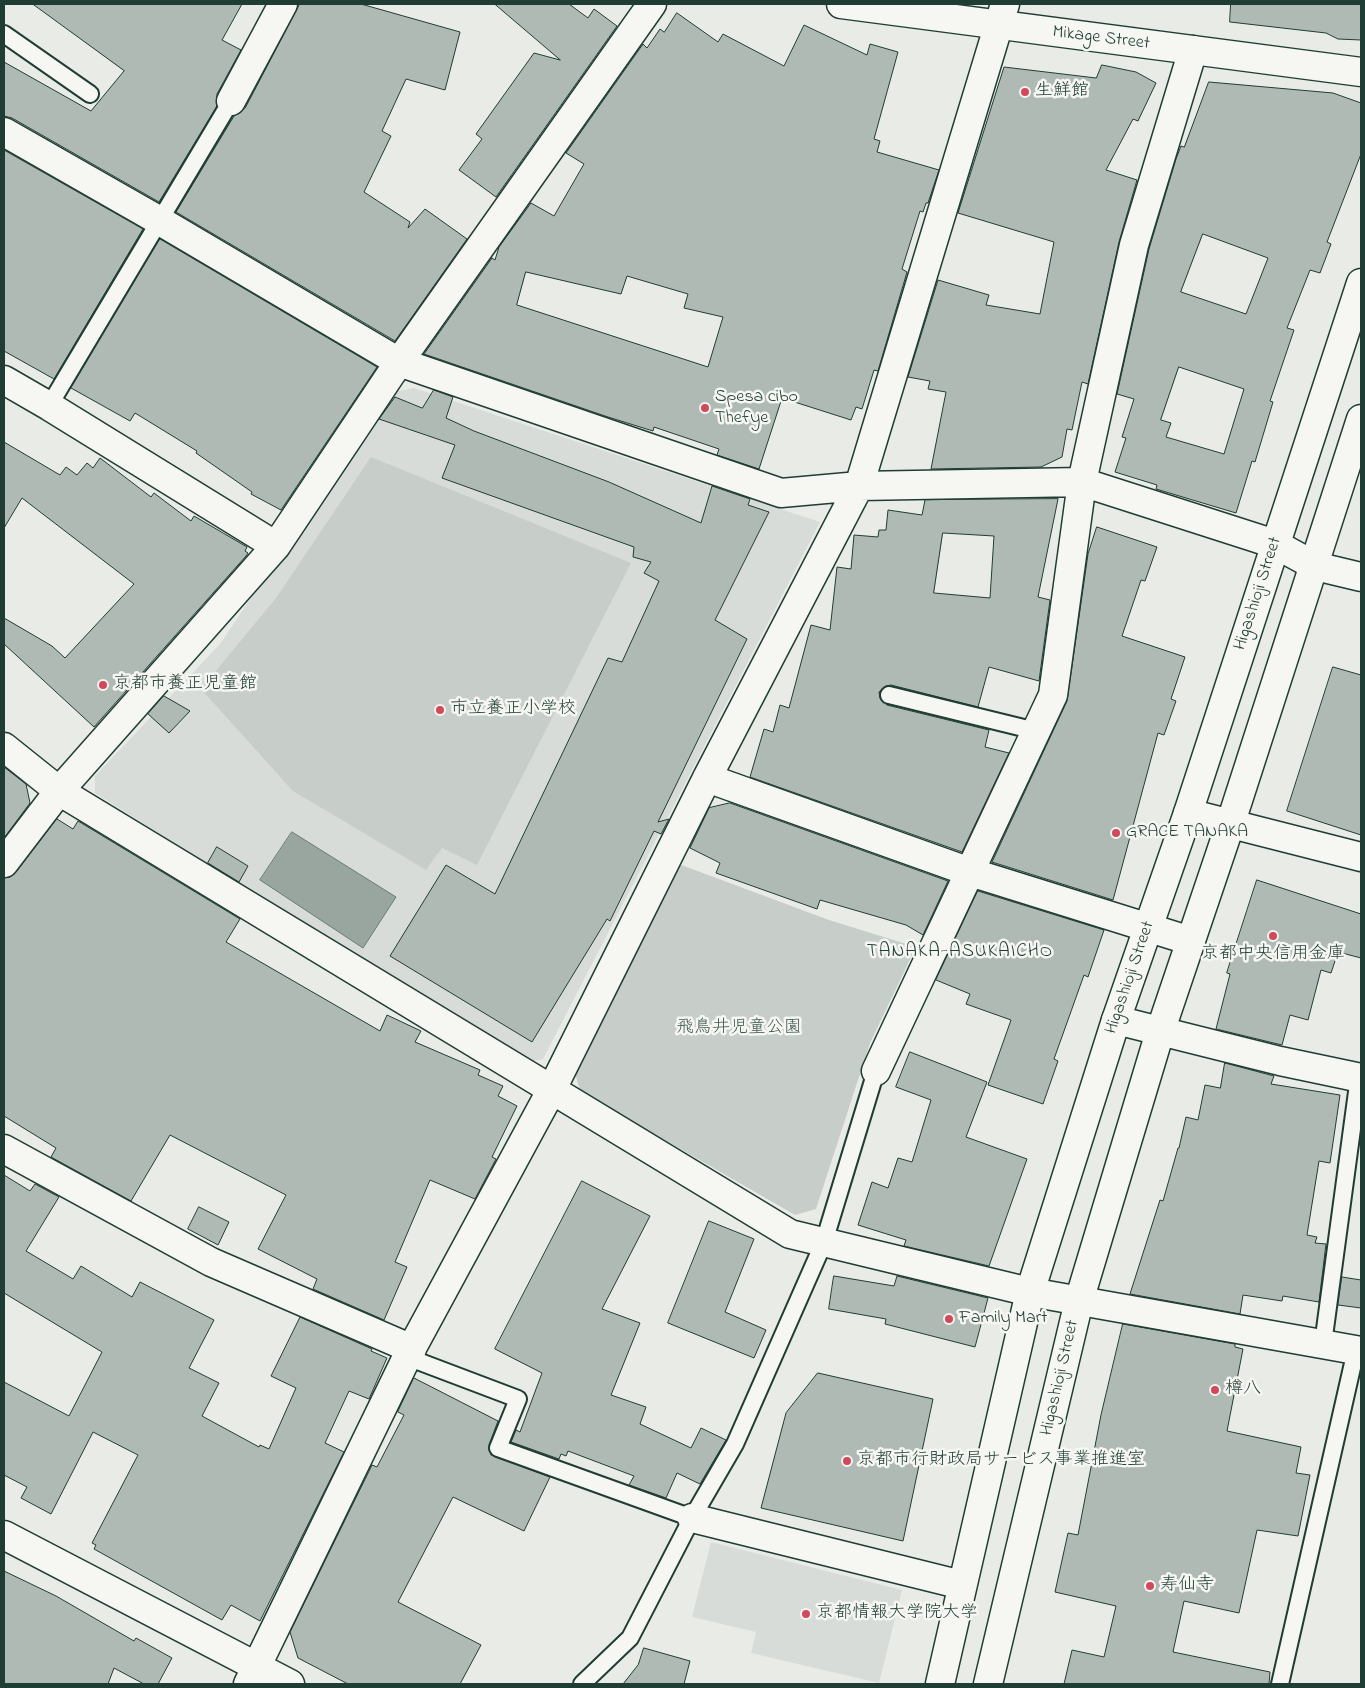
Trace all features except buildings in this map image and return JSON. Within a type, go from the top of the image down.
[{"type":"street","points":[[231,101],[283,4]]},
{"type":"street","points":[[4,863],[59,791],[276,546],[399,362],[652,4]]},
{"type":"street","name":"Mikage Street","points":[[841,4],[1002,15],[1193,50],[1361,72]]},
{"type":"street","points":[[252,1675],[410,1353],[551,1091],[707,778],[859,486],[1002,15]]},
{"type":"street","points":[[876,1071],[1053,695],[1082,482],[1134,245],[1193,50]]},
{"type":"street","points":[[4,132],[160,221],[399,362],[781,493],[859,486],[1082,482],[1275,544],[1315,566],[1361,578]]},
{"type":"street","name":"Higashioji Street","points":[[940,1684],[1030,1292],[1116,1020],[1188,813],[1361,283]]},
{"type":"street","points":[[4,380],[276,546]]},
{"type":"street","name":"Higashioji Street","points":[[988,1684],[1079,1300],[1160,1032],[1315,566],[1361,419]]},
{"type":"street","points":[[4,747],[59,791],[551,1091],[790,1234],[1030,1292],[1359,1350]]},
{"type":"street","points":[[707,778],[970,872],[1191,941]]},
{"type":"street","points":[[1188,813],[1361,857]]},
{"type":"street","points":[[1116,1020],[1360,1078]]},
{"type":"street","points":[[4,1148],[211,1262],[410,1353]]},
{"type":"street","points":[[692,1518],[962,1585]]},
{"type":"street","points":[[4,1535],[252,1675],[290,1684]]},
{"type":"lane","points":[[4,34],[90,94]]},
{"type":"lane","points":[[49,406],[231,101]]},
{"type":"lane","points":[[889,695],[1036,731]]},
{"type":"lane","points":[[582,1684],[630,1638],[692,1518],[735,1444],[824,1242],[876,1071]]},
{"type":"lane","points":[[1323,1344],[1360,1078]]},
{"type":"lane","points":[[1280,1684],[1359,1350]]},
{"type":"lane","points":[[410,1353],[518,1399],[498,1448],[692,1518]]},
{"type":"shaded area","name":"市立養正小学校","points":[[414,388],[820,522],[543,1059],[523,1063],[95,793],[95,776],[220,644],[389,393]]},
{"type":"shaded area","points":[[292,832],[396,897],[363,948],[260,880]]},
{"type":"shaded area","name":"京都情報大学院大学","points":[[711,1542],[902,1590],[879,1683],[751,1653],[756,1632],[692,1617]]},
{"type":"green space","points":[[371,457],[631,563],[477,865],[442,848],[426,870],[293,791],[201,689],[276,598]]},
{"type":"green space","name":"飛鳥井児童公園","points":[[676,863],[829,920],[916,947],[870,1043],[816,1209],[795,1215],[580,1091],[574,1069]]},
{"type":"place","name":"生鮮館","points":[[1025,92]]},
{"type":"place","name":"Spesa cibo Thefye","points":[[705,408]]},
{"type":"place","name":"京都市養正児童館","points":[[103,685]]},
{"type":"place","name":"市立養正小学校","points":[[440,710]]},
{"type":"place","name":"GRACE TANAKA","points":[[1116,833]]},
{"type":"place","name":"京都中央信用金庫","points":[[1273,936]]},
{"type":"place","name":"Family Mart","points":[[949,1319]]},
{"type":"place","name":"樽八","points":[[1215,1390]]},
{"type":"place","name":"京都市行財政局サービス事業推進室","points":[[847,1461]]},
{"type":"place","name":"寿仙寺","points":[[1150,1586]]},
{"type":"place","name":"京都情報大学院大学","points":[[806,1614]]},
{"type":"district","name":"TANAKA-ASUKAICHO","points":[[960,953]]}]
